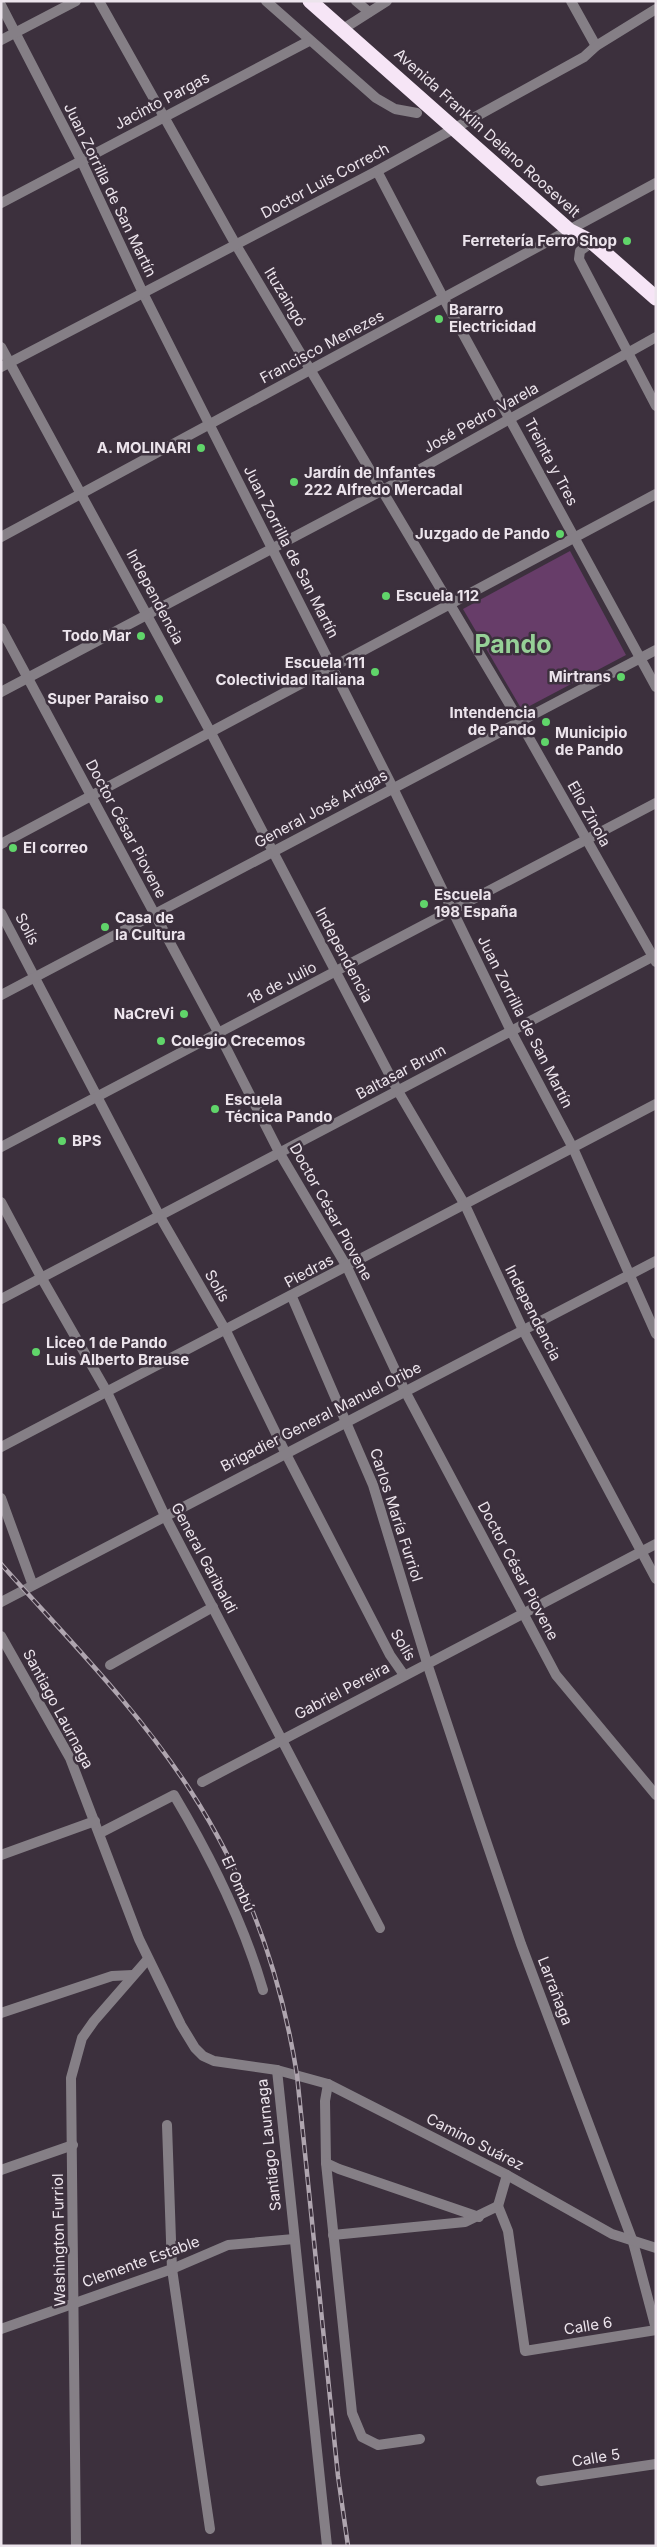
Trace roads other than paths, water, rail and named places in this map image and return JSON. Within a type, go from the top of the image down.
[{"type":"highway","name":"Avenida Franklin Delano Roosevelt","points":[[310,1],[456,128],[570,231],[592,242],[656,298]]},
{"type":"street","points":[[1,40],[76,1]]},
{"type":"street","name":"Ituzaingó","points":[[99,1],[163,118],[236,244],[450,605]]},
{"type":"street","points":[[266,1],[309,41],[376,98],[395,109],[417,113]]},
{"type":"street","points":[[356,1],[369,12]]},
{"type":"street","points":[[343,29],[387,1]]},
{"type":"street","points":[[571,1],[596,46]]},
{"type":"street","name":"Juan Zorrilla de San Martín","points":[[1,5],[82,160],[144,293],[393,788],[511,1031],[573,1148],[656,1334]]},
{"type":"street","name":"Doctor Luis Correch","points":[[5,365],[456,128],[584,57],[596,46],[656,9]]},
{"type":"street","name":"Jacinto Pargas","points":[[1,203],[309,41]]},
{"type":"street","name":"Treinta y Tres","points":[[377,171],[656,687]]},
{"type":"street","name":"Francisco Menezes","points":[[1,536],[656,183]]},
{"type":"street","points":[[592,242],[580,251],[579,259],[656,406]]},
{"type":"street","name":"José Pedro Varela","points":[[1,692],[382,491],[656,337]]},
{"type":"street","name":"Independencia","points":[[1,347],[5,365],[82,493],[211,733],[398,1091],[465,1205],[502,1289],[656,1579]]},
{"type":"street","points":[[1,844],[656,494]]},
{"type":"street","name":"Elio Zinola","points":[[450,605],[520,722],[655,958]]},
{"type":"street","name":"Doctor César Piovene","points":[[1,628],[218,1032],[279,1152],[347,1268],[405,1391],[562,1684],[654,1791]]},
{"type":"street","name":"General José Artigas","points":[[1,995],[656,650]]},
{"type":"street","name":"18 de Julio","points":[[1,1147],[587,841],[656,803]]},
{"type":"street","name":"Solís","points":[[1,913],[160,1215],[226,1330],[285,1452],[390,1655],[404,1675]]},
{"type":"street","name":"Baltasar Brum","points":[[1,1299],[511,1031],[655,958]]},
{"type":"street","name":"Piedras","points":[[1,1447],[292,1297],[656,1104]]},
{"type":"street","name":"General Garibaldi","points":[[1,1202],[41,1277],[107,1392],[165,1516],[380,1928]]},
{"type":"street","name":"Brigadier General Manuel Oribe","points":[[1,1602],[285,1452],[656,1262]]},
{"type":"street","name":"Carlos María Furriol","points":[[292,1297],[373,1485],[428,1664]]},
{"type":"street","points":[[1,1498],[32,1584]]},
{"type":"street","name":"Gabriel Pereira","points":[[202,1782],[656,1544]]},
{"type":"street","points":[[110,1665],[213,1607]]},
{"type":"street","name":"Santiago Laurnaga","points":[[1,1636],[70,1758],[148,1958],[181,2025],[195,2048],[203,2056],[214,2061],[277,2070],[328,2546]]},
{"type":"street","name":"Larrañaga","points":[[428,1664],[521,1944],[633,2242],[656,2329]]},
{"type":"street","name":"El Ombú","points":[[100,1834],[174,1795],[220,1878],[254,1960],[263,1990]]},
{"type":"street","points":[[1,1856],[95,1821]]},
{"type":"street","name":"Washington Furriol","points":[[76,2546],[75,2303],[71,2078],[75,2056],[82,2038],[94,2021],[148,1958]]},
{"type":"street","points":[[1,2013],[112,1976],[133,1974]]},
{"type":"street","name":"Camino Suárez","points":[[277,2070],[328,2084],[507,2175],[612,2234],[656,2248]]},
{"type":"street","points":[[328,2084],[325,2101],[326,2163],[352,2412],[357,2430],[362,2438],[378,2445],[420,2439]]},
{"type":"street","points":[[168,2125],[172,2269],[210,2529]]},
{"type":"street","points":[[1,2170],[73,2145]]},
{"type":"street","points":[[326,2163],[479,2217]]},
{"type":"street","points":[[333,2235],[465,2222],[479,2217],[498,2206],[507,2175]]},
{"type":"street","name":"Calle 6","points":[[498,2206],[508,2231],[524,2351],[656,2329]]},
{"type":"street","name":"Clemente Estable","points":[[1,2329],[172,2269],[228,2245],[294,2239]]},
{"type":"street","name":"Calle 5","points":[[540,2482],[656,2464]]},
{"type":"railway","points":[[1,1564],[124,1702],[147,1730],[190,1790],[210,1823],[244,1891],[271,1963],[290,2037],[297,2075],[338,2476],[348,2546]]},
{"type":"place","name":"Ferretería Ferro Shop","points":[[627,241]]},
{"type":"place","name":"Bararro Electricidad","points":[[439,319]]},
{"type":"place","name":"A. MOLINARI","points":[[201,448]]},
{"type":"place","name":"Jardín de Infantes 222 Alfredo Mercadal","points":[[294,482]]},
{"type":"place","name":"Juzgado de Pando","points":[[560,534]]},
{"type":"place","name":"Escuela 112","points":[[386,596]]},
{"type":"place","name":"Todo Mar","points":[[141,636]]},
{"type":"place","name":"Escuela 111 Colectividad Italiana","points":[[375,672]]},
{"type":"place","name":"Mirtrans","points":[[621,677]]},
{"type":"place","name":"Super Paraiso","points":[[159,699]]},
{"type":"place","name":"Intendencia de Pando","points":[[546,722]]},
{"type":"place","name":"Municipio de Pando","points":[[545,742]]},
{"type":"place","name":"El correo","points":[[13,848]]},
{"type":"place","name":"Escuela 198 España","points":[[424,904]]},
{"type":"place","name":"Casa de la Cultura","points":[[105,927]]},
{"type":"place","name":"NaCreVi","points":[[184,1014]]},
{"type":"place","name":"Colegio Crecemos","points":[[161,1041]]},
{"type":"place","name":"Escuela Técnica Pando","points":[[215,1109]]},
{"type":"place","name":"BPS","points":[[62,1141]]},
{"type":"place","name":"Liceo 1 de Pando Luis Alberto Brause","points":[[36,1352]]},
{"type":"district","name":"Pando","points":[[513,644]]}]
